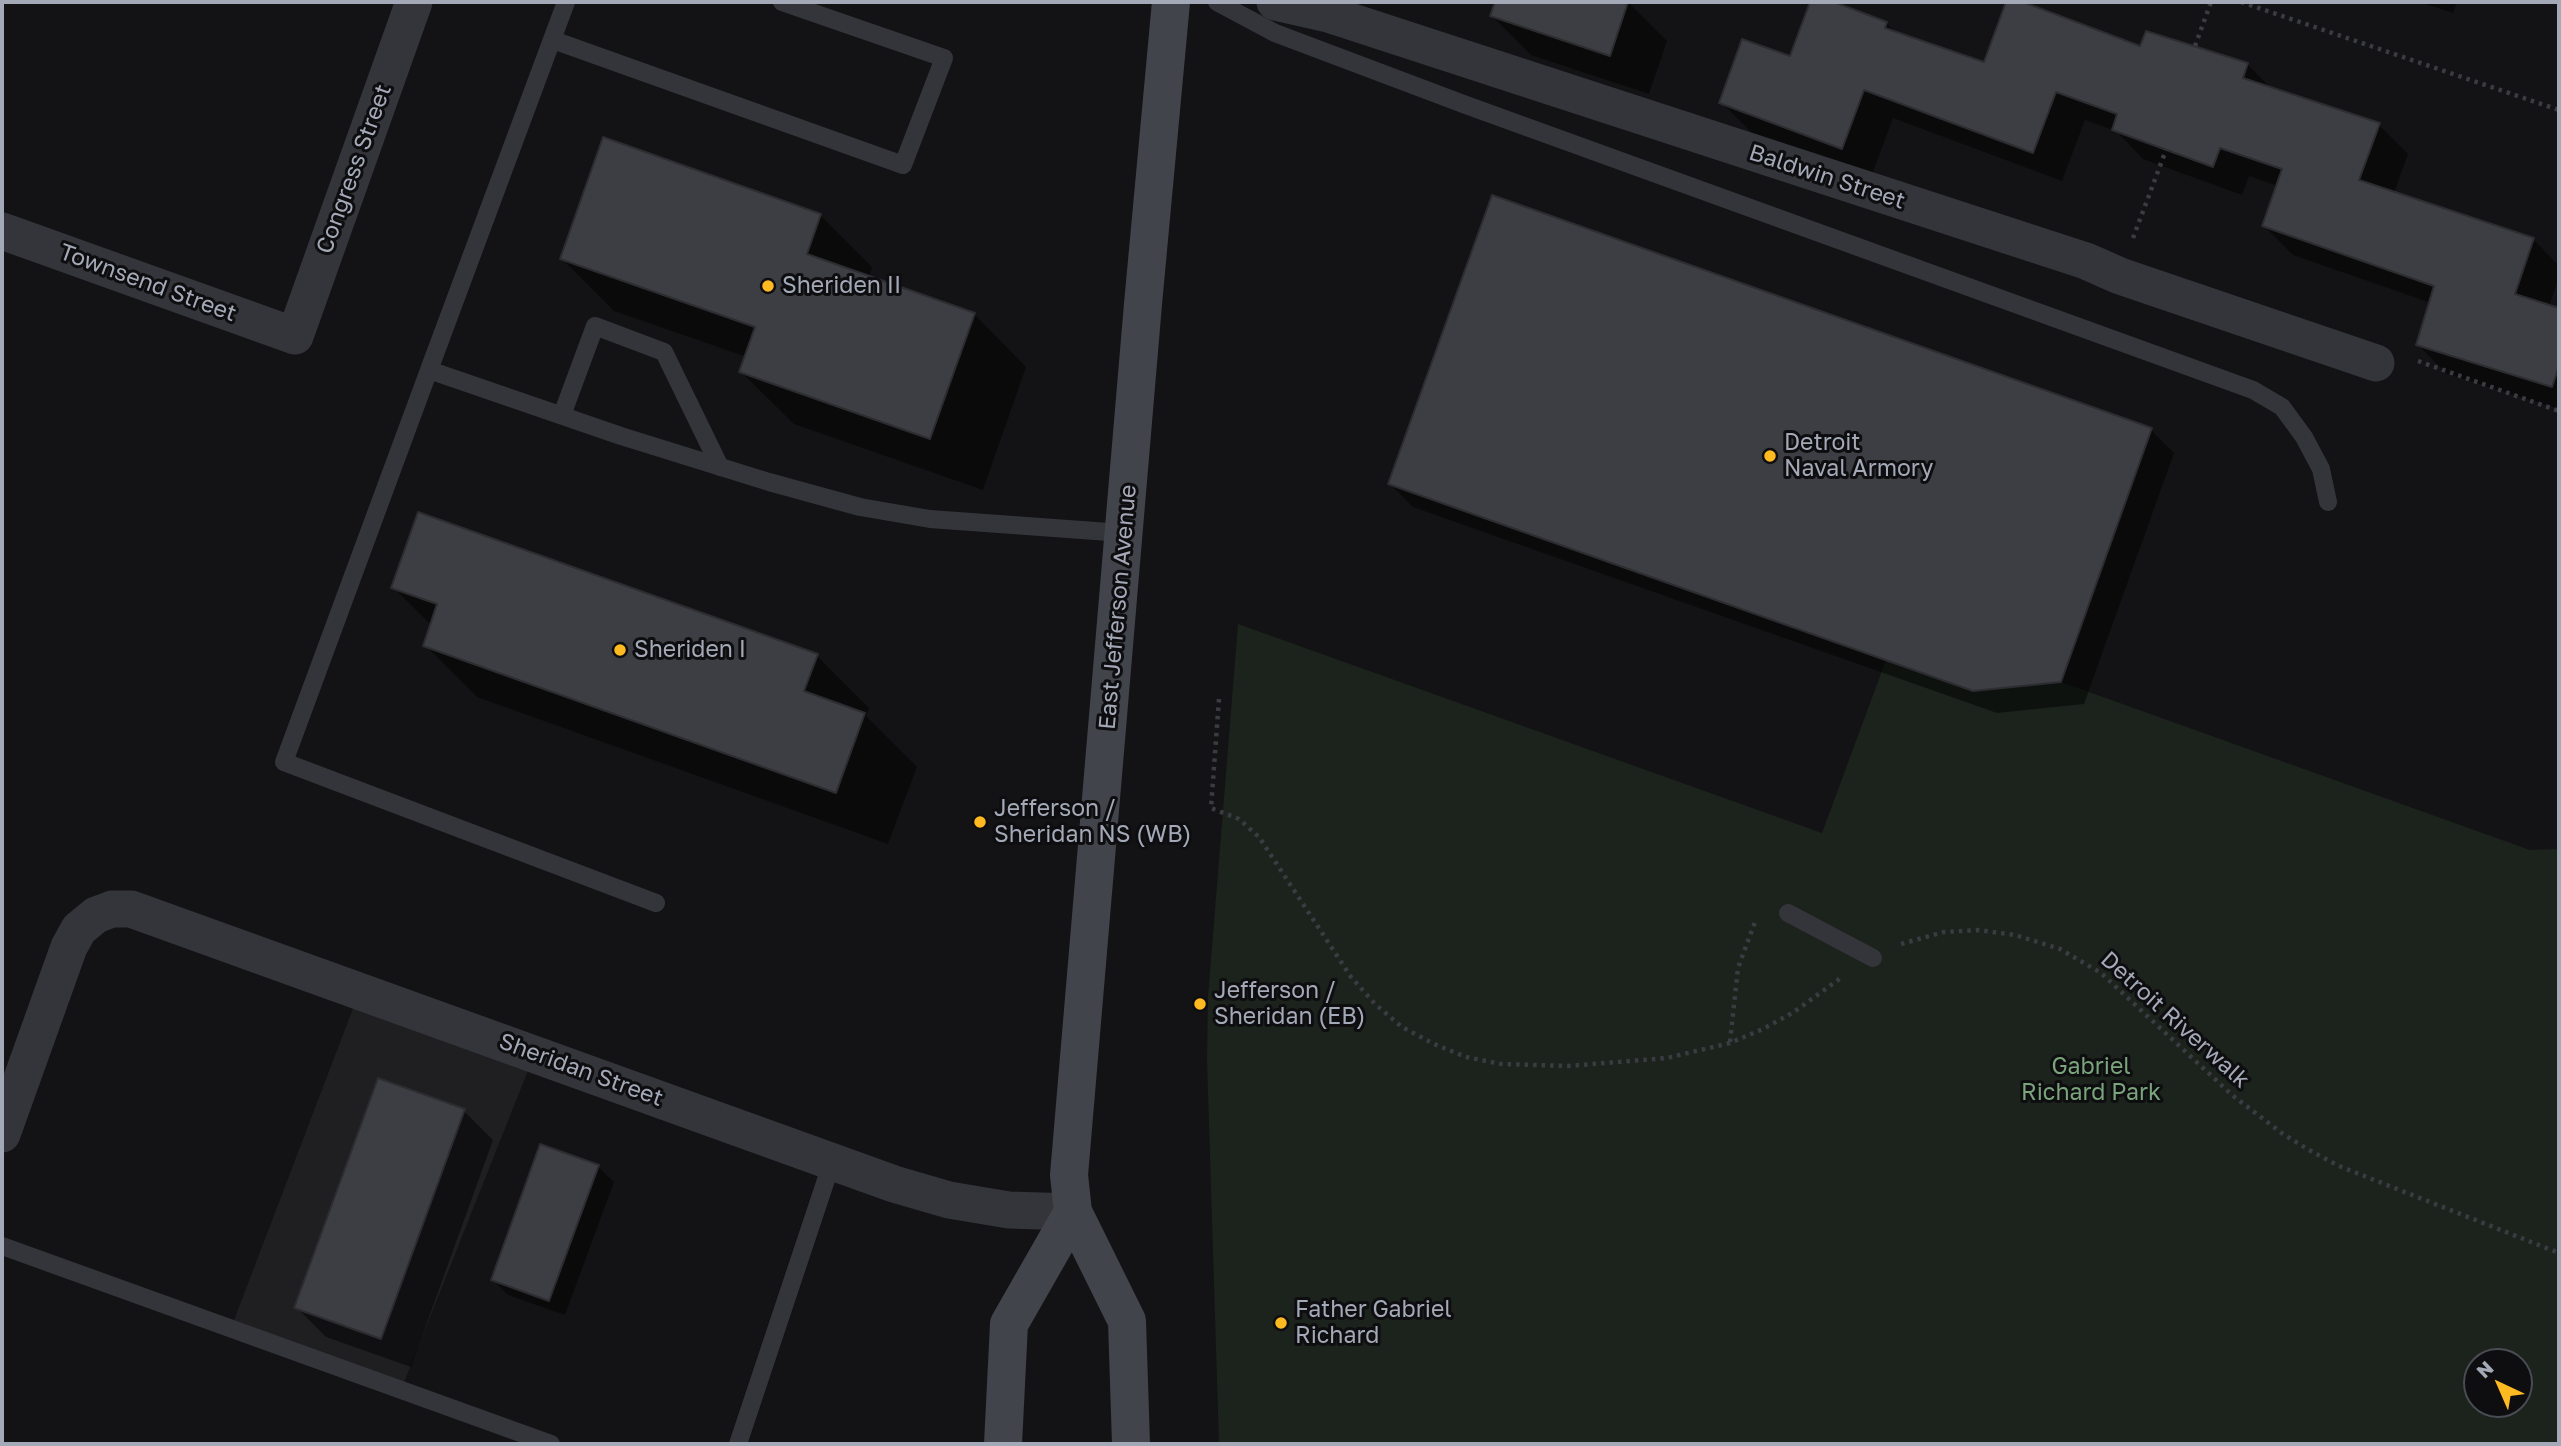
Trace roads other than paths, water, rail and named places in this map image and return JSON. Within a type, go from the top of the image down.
[{"type":"main road","name":"East Jefferson Avenue","points":[[1130,1444],[1127,1321],[1073,1212],[1069,1175],[1171,2]]},
{"type":"main road","points":[[1003,1444],[1009,1324],[1073,1212]]},
{"type":"street","name":"Congress Street","points":[[295,336],[414,2]]},
{"type":"street","name":"Baldwin Street","points":[[1275,2],[1354,23],[2086,261],[2120,276],[2376,363]]},
{"type":"street","name":"Townsend Street","points":[[2,231],[295,336]]},
{"type":"street","name":"Sheridan Street","points":[[2,1134],[69,947],[79,929],[96,915],[112,909],[131,909],[832,1161],[950,1200],[1009,1210],[1073,1212]]},
{"type":"lane","points":[[566,2],[284,762],[656,903]]},
{"type":"lane","points":[[553,40],[904,165],[944,58],[782,2]]},
{"type":"lane","points":[[1217,2],[1275,33],[1466,105],[2253,390],[2282,407],[2304,437],[2321,469],[2328,502]]},
{"type":"lane","points":[[562,415],[594,326],[664,352],[720,467]]},
{"type":"lane","points":[[429,370],[720,467],[860,507],[930,519],[1124,533]]},
{"type":"lane","points":[[1788,913],[1873,958]]},
{"type":"lane","points":[[737,1444],[832,1161]]},
{"type":"lane","points":[[2,1246],[551,1444]]},
{"type":"place","name":"Sheriden II","points":[[768,286]]},
{"type":"place","name":"Detroit Naval Armory","points":[[1770,456]]},
{"type":"place","name":"Sheriden I","points":[[620,650]]},
{"type":"place","name":"Jefferson / Sheridan NS (WB)","points":[[980,822]]},
{"type":"place","name":"Jefferson / Sheridan (EB)","points":[[1200,1004]]},
{"type":"place","name":"Father Gabriel Richard","points":[[1281,1323]]},
{"type":"park label","name":"Gabriel Richard Park","points":[[2091,1080]]}]
